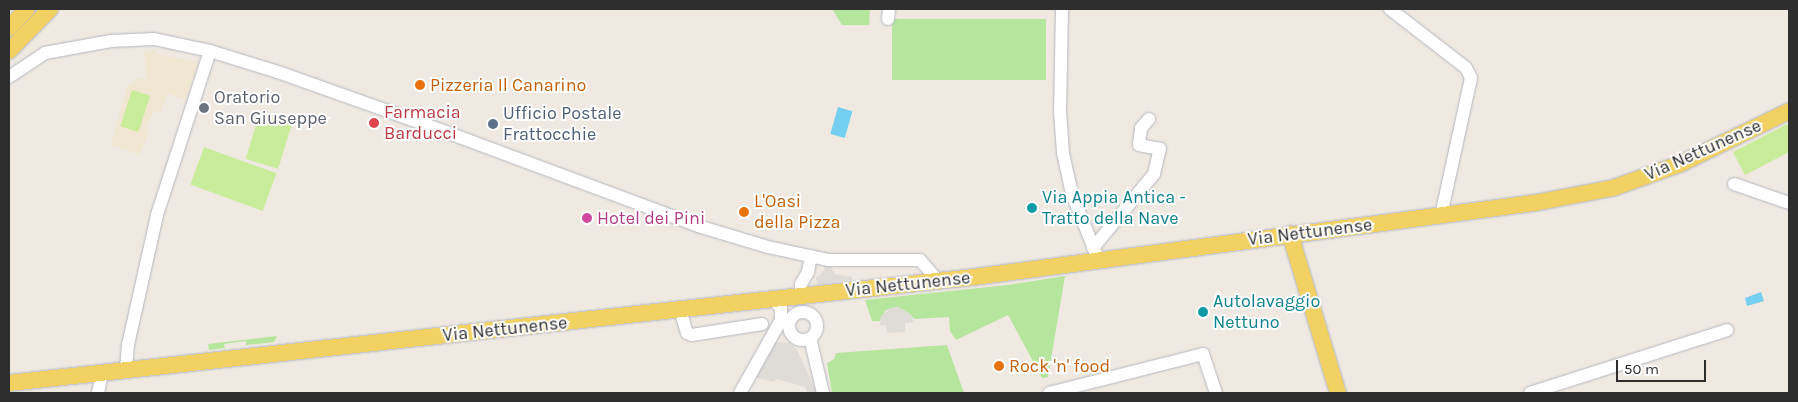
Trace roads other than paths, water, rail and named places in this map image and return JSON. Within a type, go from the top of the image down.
[{"type":"main road","points":[[9,28],[27,9]]},
{"type":"main road","points":[[9,51],[50,9]]},
{"type":"main road","name":"Via Nettunense","points":[[9,383],[938,281],[1096,254],[1290,234],[1534,203],[1613,188],[1680,164],[1789,110]]},
{"type":"main road","points":[[1290,234],[1338,393]]},
{"type":"street","points":[[1062,9],[1060,111],[1063,153],[1070,187],[1096,254]]},
{"type":"street","points":[[1390,9],[1466,68],[1471,78],[1441,216]]},
{"type":"street","points":[[9,77],[45,53],[93,43],[154,39],[210,51],[278,72],[399,115],[698,226],[768,247],[828,260],[920,260],[938,281]]},
{"type":"street","points":[[126,371],[128,345],[157,216],[210,51]]},
{"type":"street","points":[[1096,254],[1154,174],[1160,149],[1139,145],[1141,128],[1149,119]]},
{"type":"street","points":[[1734,184],[1789,203]]},
{"type":"street","points":[[811,256],[808,272],[801,284],[807,294],[817,324],[816,332],[810,338],[801,340],[792,335],[789,322],[795,314],[804,311],[813,315],[817,324]]},
{"type":"street","points":[[740,393],[782,320],[781,309],[776,302],[769,299]]},
{"type":"street","points":[[680,310],[687,333],[692,335],[762,324]]},
{"type":"street","points":[[1530,393],[1727,330]]},
{"type":"street","points":[[810,338],[823,393]]},
{"type":"street","points":[[1049,393],[1203,354],[1216,393]]},
{"type":"street","points":[[98,393],[102,373]]},
{"type":"water","points":[[838,107],[852,111],[845,138],[830,134]]},
{"type":"water","points":[[1761,292],[1764,301],[1747,306],[1745,298]]},
{"type":"place","name":"Pizzeria Il Canarino","points":[[420,85]]},
{"type":"place","name":"Oratorio San Giuseppe","points":[[204,108]]},
{"type":"place","name":"Farmacia Barducci","points":[[374,123]]},
{"type":"place","name":"Ufficio Postale Frattocchie","points":[[493,124]]},
{"type":"place","name":"Via Appia Antica - Tratto della Nave","points":[[1032,208]]},
{"type":"place","name":"L'Oasi della Pizza","points":[[744,212]]},
{"type":"place","name":"Hotel dei Pini","points":[[587,218]]},
{"type":"place","name":"Autolavaggio Nettuno","points":[[1203,312]]},
{"type":"place","name":"Rock 'n' food","points":[[999,366]]}]
